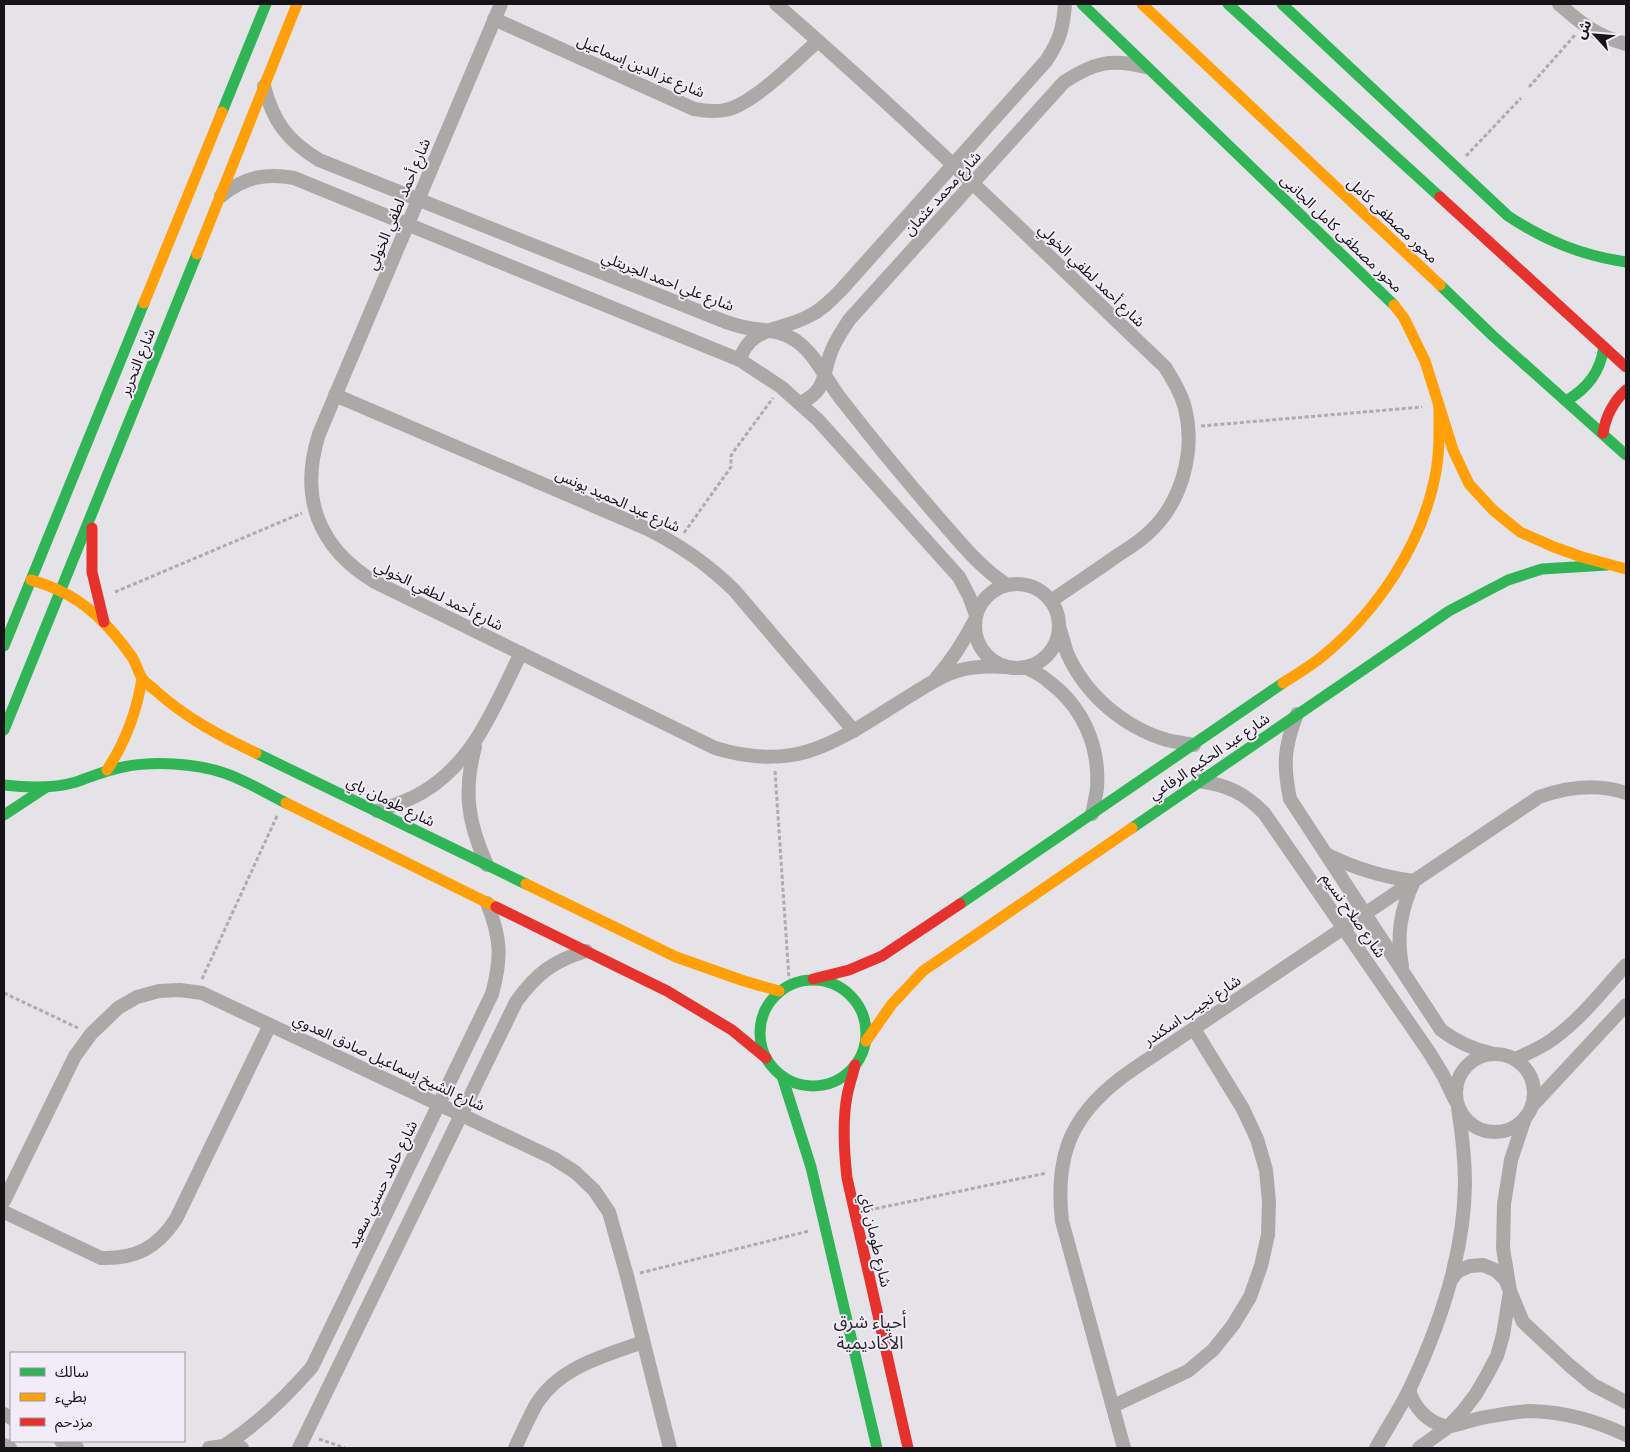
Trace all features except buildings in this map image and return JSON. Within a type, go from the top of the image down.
[{"type":"street","name":"شارع التحرير","points":[[4,646],[266,4]]},
{"type":"street","name":"شارع التحرير","points":[[4,730],[93,514],[296,4]]},
{"type":"street","name":"شارع أحمد لطفي الخولي","points":[[501,4],[335,395],[313,452],[311,489],[314,508],[330,544],[358,572],[375,582],[715,748],[738,755],[774,758],[811,751],[854,731],[934,681],[956,671],[981,666],[1006,667]]},
{"type":"street","name":"شارع أحمد لطفي الخولي","points":[[776,4],[818,40],[1165,367],[1176,386],[1182,400],[1188,427],[1188,453],[1184,475],[1175,497],[1164,516],[1146,536],[1051,601]]},
{"type":"street","name":"شارع محمد عثمان","points":[[740,360],[742,351],[754,337],[762,332],[791,325],[810,316],[827,304],[953,166],[1046,61],[1058,44],[1064,24],[1065,4]]},
{"type":"street","name":"محور مصطفى كامل الجانبى","points":[[1082,4],[1389,299],[1404,318],[1425,360],[1453,450],[1469,484],[1493,510],[1520,532],[1554,548],[1607,565],[1626,568]]},
{"type":"street","name":"محور مصطفى كامل","points":[[1142,4],[1486,329],[1626,455]]},
{"type":"street","points":[[1228,4],[1626,367]]},
{"type":"street","points":[[1282,4],[1508,216],[1535,234],[1566,248],[1586,255],[1626,262]]},
{"type":"street","points":[[1559,4],[1584,26],[1607,39],[1626,44]]},
{"type":"street","name":"شارع عز الدين إسماعيل","points":[[494,19],[694,109],[710,112],[742,105],[755,96],[818,40]]},
{"type":"street","name":"شارع محمد عثمان","points":[[800,403],[817,392],[822,383],[830,354],[838,336],[850,320],[1064,82],[1083,70],[1105,63],[1128,62],[1150,68]]},
{"type":"street","name":"شارع علي احمد الجريتلي","points":[[264,85],[268,104],[288,137],[302,150],[319,160],[726,322],[752,329],[771,330],[788,336],[803,346],[815,359],[838,394],[888,460],[980,565],[992,576],[1007,585]]},
{"type":"street","points":[[218,198],[231,187],[246,180],[278,175],[294,178],[740,360],[782,387],[818,420],[959,577],[969,596],[975,617],[976,635],[982,649],[992,660],[1006,667],[1025,667],[1042,659],[1054,645],[1059,627]]},
{"type":"street","points":[[1566,401],[1581,392],[1593,380],[1601,364],[1604,347]]},
{"type":"street","points":[[1603,433],[1612,405],[1626,390]]},
{"type":"street","name":"شارع عبد الحميد يونس","points":[[335,395],[650,530],[677,544],[716,572],[734,590],[854,731]]},
{"type":"street","name":"شارع عبد الحكيم الرفاعي","points":[[814,979],[849,970],[882,956],[1324,656],[1345,638],[1385,591],[1401,565],[1419,528],[1430,495],[1439,448],[1439,405]]},
{"type":"street","points":[[93,514],[92,572],[104,622]]},
{"type":"street","name":"شارع عبد الحكيم الرفاعي","points":[[866,1041],[881,1016],[901,992],[923,971],[1449,610],[1500,584],[1542,569],[1607,565]]},
{"type":"street","name":"شارع طومان باي","points":[[31,580],[61,591],[91,610],[104,622],[134,660],[142,678],[166,700],[192,719],[219,735],[676,957],[779,991]]},
{"type":"street","points":[[975,617],[981,603],[990,593],[1007,585],[1029,585],[1041,591],[1051,601],[1057,613],[1059,627],[1067,652],[1080,677],[1097,698],[1118,716],[1141,730],[1167,740],[1194,745]]},
{"type":"street","name":"شارع أحمد لطفي الخولي","points":[[934,681],[964,642],[975,617]]},
{"type":"street","points":[[377,811],[423,792],[443,778],[461,761],[476,741],[521,654]]},
{"type":"street","points":[[1025,667],[1047,679],[1066,696],[1081,716],[1092,739],[1097,764],[1097,789],[1092,814]]},
{"type":"street","points":[[107,770],[121,749],[131,727],[138,703],[142,678]]},
{"type":"street","name":"شارع صلاح نسيم","points":[[1297,714],[1289,734],[1285,756],[1290,799],[1441,1030],[1456,1041],[1473,1049],[1492,1053]]},
{"type":"street","points":[[476,741],[470,766],[468,792],[470,817],[476,842],[487,865]]},
{"type":"street","points":[[4,785],[24,788],[45,788],[67,784],[107,770],[154,764],[202,767],[225,773],[667,991],[732,1030],[766,1058]]},
{"type":"street","name":"شارع صلاح نسيم","points":[[1199,781],[1218,784],[1235,790],[1251,800],[1264,814],[1429,1052],[1457,1104]]},
{"type":"street","name":"شارع نجيب اسكندر","points":[[1124,1448],[1062,1221],[1059,1196],[1061,1170],[1068,1146],[1078,1123],[1093,1102],[1111,1085],[1539,797],[1555,791],[1589,787],[1606,788],[1626,793]]},
{"type":"street","points":[[4,815],[45,788]]},
{"type":"street","points":[[1327,855],[1360,870],[1396,879],[1414,881],[1406,898],[1401,916],[1399,944],[1404,972]]},
{"type":"street","name":"شارع حامد حسني سعيد","points":[[224,1446],[271,1410],[312,1367],[492,994],[498,971],[499,948],[496,924],[487,903]]},
{"type":"street","points":[[299,1448],[516,1002],[529,984],[546,969],[565,957],[586,950]]},
{"type":"street","points":[[1515,1059],[1546,1044],[1568,1027],[1626,965]]},
{"type":"street","points":[[814,979],[839,986],[849,993],[858,1003],[866,1028],[866,1041],[860,1058],[855,1065],[846,1075],[834,1082],[820,1086],[794,1083],[782,1076],[766,1058],[761,1046],[760,1034],[760,1022],[764,1010],[779,991],[801,980],[814,979]]},
{"type":"street","name":"شارع الشيخ إسماعيل صادق العدوي","points":[[4,1201],[75,1056],[91,1034],[118,1008],[137,997],[159,991],[180,990],[202,993],[553,1158],[575,1172],[588,1184],[609,1212],[670,1448]]},
{"type":"street","points":[[1457,1104],[1463,1117],[1479,1130],[1499,1132],[1509,1130],[1518,1125],[1626,1005]]},
{"type":"street","points":[[4,1212],[101,1258],[131,1256],[157,1242],[168,1232],[176,1219],[270,1024]]},
{"type":"street","points":[[1113,1406],[1188,1372],[1213,1350],[1233,1325],[1246,1304],[1261,1266],[1268,1235],[1269,1202],[1266,1170],[1257,1139],[1243,1109],[1194,1029]]},
{"type":"street","points":[[1376,1448],[1409,1390],[1432,1337],[1450,1281],[1461,1232],[1465,1191],[1464,1158],[1455,1087],[1460,1074],[1468,1064],[1479,1056],[1500,1053],[1515,1059],[1524,1066],[1530,1074],[1534,1096],[1511,1160],[1504,1204],[1503,1248],[1510,1291],[1503,1335],[1497,1356],[1476,1394],[1448,1427],[1420,1448]]},
{"type":"street","name":"شارع طومان باي","points":[[855,1065],[847,1096],[844,1127],[844,1159],[854,1213],[908,1448]]},
{"type":"street","points":[[782,1076],[802,1136],[877,1448]]},
{"type":"street","points":[[1450,1281],[1458,1271],[1470,1266],[1483,1266],[1495,1270],[1505,1279],[1523,1322],[1593,1385],[1626,1402]]},
{"type":"street","points":[[515,1448],[537,1403],[553,1383],[573,1369],[643,1342]]},
{"type":"street","points":[[1409,1390],[1412,1400],[1423,1413],[1437,1423],[1448,1427],[1474,1419],[1530,1411],[1584,1419],[1626,1435]]},
{"type":"street","points":[[63,1442],[77,1448]]},
{"type":"street","points":[[4,1445],[10,1448]]},
{"type":"street","points":[[209,1448],[224,1446],[242,1448]]},
{"type":"path","points":[[1529,87],[1584,26]]},
{"type":"path","points":[[1455,168],[1520,98]]},
{"type":"path","points":[[677,544],[731,467],[731,456],[734,451],[782,387]]},
{"type":"path","points":[[1188,427],[1439,405]]},
{"type":"path","points":[[98,599],[314,508]]},
{"type":"path","points":[[774,758],[790,984]]},
{"type":"path","points":[[196,992],[284,802]]},
{"type":"path","points":[[4,993],[91,1034]]},
{"type":"path","points":[[854,1213],[1061,1170]]},
{"type":"path","points":[[627,1276],[825,1227]]},
{"type":"path","points":[[306,1434],[345,1448]]},
{"type":"traffic: fast","points":[[222,112],[266,4]]},
{"type":"traffic: fast","points":[[1082,4],[1394,305]]},
{"type":"traffic: fast","points":[[1228,4],[1440,197]]},
{"type":"traffic: fast","points":[[1282,4],[1508,216],[1536,233],[1564,246],[1626,262]]},
{"type":"traffic: fast","points":[[4,730],[197,254]]},
{"type":"traffic: fast","points":[[1440,285],[1493,336],[1626,455]]},
{"type":"traffic: fast","points":[[4,646],[144,303]]},
{"type":"traffic: fast","points":[[1566,401],[1581,391],[1592,378],[1596,372],[1604,347]]},
{"type":"traffic: fast","points":[[1132,828],[1449,611],[1508,580],[1542,569],[1607,565]]},
{"type":"traffic: fast","points":[[960,904],[1283,683]]},
{"type":"traffic: fast","points":[[256,753],[526,884]]},
{"type":"traffic: fast","points":[[4,785],[58,786],[123,767],[147,764],[174,764],[200,767],[224,773],[286,803]]},
{"type":"traffic: fast","points":[[4,815],[45,788]]},
{"type":"traffic: fast","points":[[813,980],[833,984],[851,995],[862,1013],[866,1033],[862,1053],[851,1071],[833,1082],[813,1086],[793,1082],[775,1071],[764,1053],[760,1033],[764,1013],[775,995],[793,984],[813,980]]},
{"type":"traffic: fast","points":[[782,1076],[811,1167],[877,1448]]},
{"type":"traffic: slow","points":[[197,254],[297,4]]},
{"type":"traffic: slow","points":[[1142,4],[1440,285]]},
{"type":"traffic: slow","points":[[144,303],[222,112]]},
{"type":"traffic: slow","points":[[1394,305],[1404,318],[1425,361],[1453,450],[1469,484],[1493,510],[1520,532],[1582,557],[1626,569]]},
{"type":"traffic: slow","points":[[1283,683],[1324,655],[1343,638],[1379,598],[1408,552],[1428,503],[1437,468],[1439,405]]},
{"type":"traffic: slow","points":[[31,580],[71,596],[91,610],[125,647],[143,680],[167,701],[204,726],[256,753]]},
{"type":"traffic: slow","points":[[107,770],[130,726],[142,678]]},
{"type":"traffic: slow","points":[[286,803],[496,907]]},
{"type":"traffic: slow","points":[[866,1041],[892,1004],[923,971],[1132,828]]},
{"type":"traffic: slow","points":[[526,884],[676,957],[779,991]]},
{"type":"traffic: jam","points":[[1440,197],[1626,367]]},
{"type":"traffic: jam","points":[[1603,433],[1611,409],[1626,390]]},
{"type":"traffic: jam","points":[[92,528],[92,572],[104,622]]},
{"type":"traffic: jam","points":[[813,979],[849,970],[882,956],[960,904]]},
{"type":"traffic: jam","points":[[496,907],[667,991],[732,1030],[766,1058]]},
{"type":"traffic: jam","points":[[855,1065],[844,1116],[847,1178],[908,1448]]},
{"type":"district","name":"أحياء شرق الأكاديمية","points":[[870,1331]]}]
